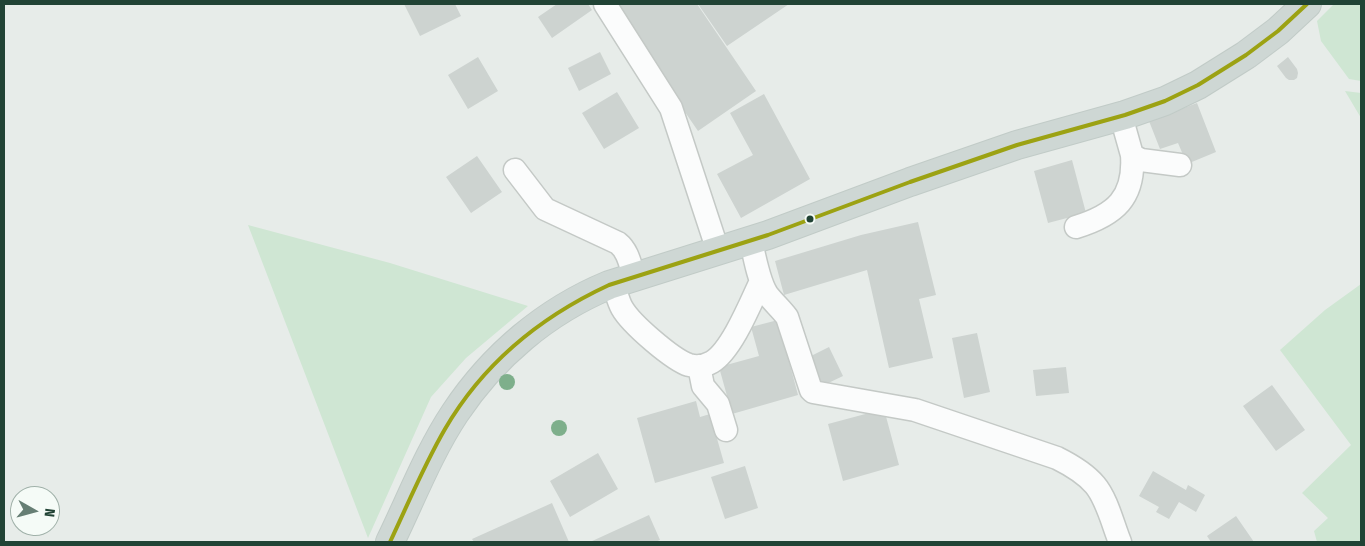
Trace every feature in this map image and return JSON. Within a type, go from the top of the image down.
[{"type":"main road","points":[[390,542],[431,456],[455,414],[483,376],[517,341],[558,311],[589,293],[623,280],[751,241],[910,182],[1017,145],[1121,116],[1181,94],[1219,73],[1246,55],[1270,37],[1307,4]]},
{"type":"street","points":[[605,4],[671,108],[718,251]]},
{"type":"street","points":[[1076,227],[1107,215],[1121,203],[1127,193],[1131,180],[1132,155],[1121,116]]},
{"type":"street","points":[[1132,155],[1141,160],[1180,165]]},
{"type":"street","points":[[515,170],[545,209],[623,246],[626,251],[622,309],[640,328],[677,360],[699,366],[713,362],[724,351],[733,336],[761,281]]},
{"type":"street","points":[[751,241],[761,281],[766,293],[783,310],[787,318],[813,392],[915,410],[1057,458],[1087,476],[1096,486],[1104,500],[1120,542]]},
{"type":"street","points":[[699,366],[703,386],[718,404],[726,430]]},
{"type":"green space","points":[[1334,4],[1361,4],[1361,81],[1349,79],[1321,41],[1317,21]]},
{"type":"green space","points":[[1345,91],[1361,93],[1361,118]]},
{"type":"green space","points":[[248,225],[390,263],[528,306],[466,358],[431,397],[368,538]]},
{"type":"green space","points":[[1361,284],[1361,542],[1317,542],[1314,531],[1328,518],[1302,493],[1351,445],[1280,350],[1325,310]]},
{"type":"building","points":[[404,4],[455,4],[461,16],[420,36]]},
{"type":"building","points":[[557,4],[588,4],[592,10],[552,38],[538,17]]},
{"type":"building","points":[[611,4],[697,4],[756,91],[698,131]]},
{"type":"building","points":[[698,4],[789,4],[727,46]]},
{"type":"building","points":[[600,52],[611,74],[579,91],[568,68]]},
{"type":"building","points":[[478,57],[498,91],[468,109],[448,75]]},
{"type":"building","points":[[1288,57],[1297,69],[1297,78],[1294,80],[1286,78],[1277,66]]},
{"type":"building","points":[[617,92],[639,128],[604,149],[582,113]]},
{"type":"building","points":[[764,94],[810,179],[741,218],[717,174],[753,155],[730,113]]},
{"type":"building","points":[[1197,103],[1216,152],[1187,164],[1178,143],[1160,149],[1149,121]]},
{"type":"building","points":[[477,156],[502,192],[471,213],[446,177]]},
{"type":"building","points":[[1072,160],[1086,213],[1048,223],[1034,171]]},
{"type":"building","points":[[918,222],[936,295],[919,299],[933,358],[889,368],[867,270],[784,295],[775,261],[861,235]]},
{"type":"building","points":[[778,320],[798,395],[732,414],[719,367],[759,356],[751,327]]},
{"type":"building","points":[[977,333],[990,392],[964,398],[952,338]]},
{"type":"building","points":[[829,347],[843,376],[822,386],[809,357]]},
{"type":"building","points":[[1066,367],[1069,393],[1036,396],[1033,370]]},
{"type":"building","points":[[1272,385],[1305,430],[1276,451],[1243,406]]},
{"type":"building","points":[[696,401],[700,417],[710,414],[724,463],[655,483],[637,418]]},
{"type":"building","points":[[884,409],[899,465],[843,481],[828,424]]},
{"type":"building","points":[[598,453],[618,489],[570,517],[550,481]]},
{"type":"building","points":[[745,466],[758,508],[725,519],[711,477]]},
{"type":"building","points":[[1153,471],[1186,490],[1188,485],[1205,495],[1196,512],[1179,502],[1169,519],[1156,512],[1159,507],[1139,496]]},
{"type":"building","points":[[552,503],[569,542],[474,542],[472,539]]},
{"type":"building","points":[[649,515],[660,540],[655,542],[590,542]]},
{"type":"building","points":[[1236,516],[1254,542],[1211,542],[1207,536]]},
{"type":"transit line","points":[[390,542],[430,456],[460,405],[496,362],[537,327],[560,312],[609,285],[768,235],[910,182],[1017,145],[1125,115],[1165,101],[1198,85],[1246,55],[1278,31],[1307,4]]}]
